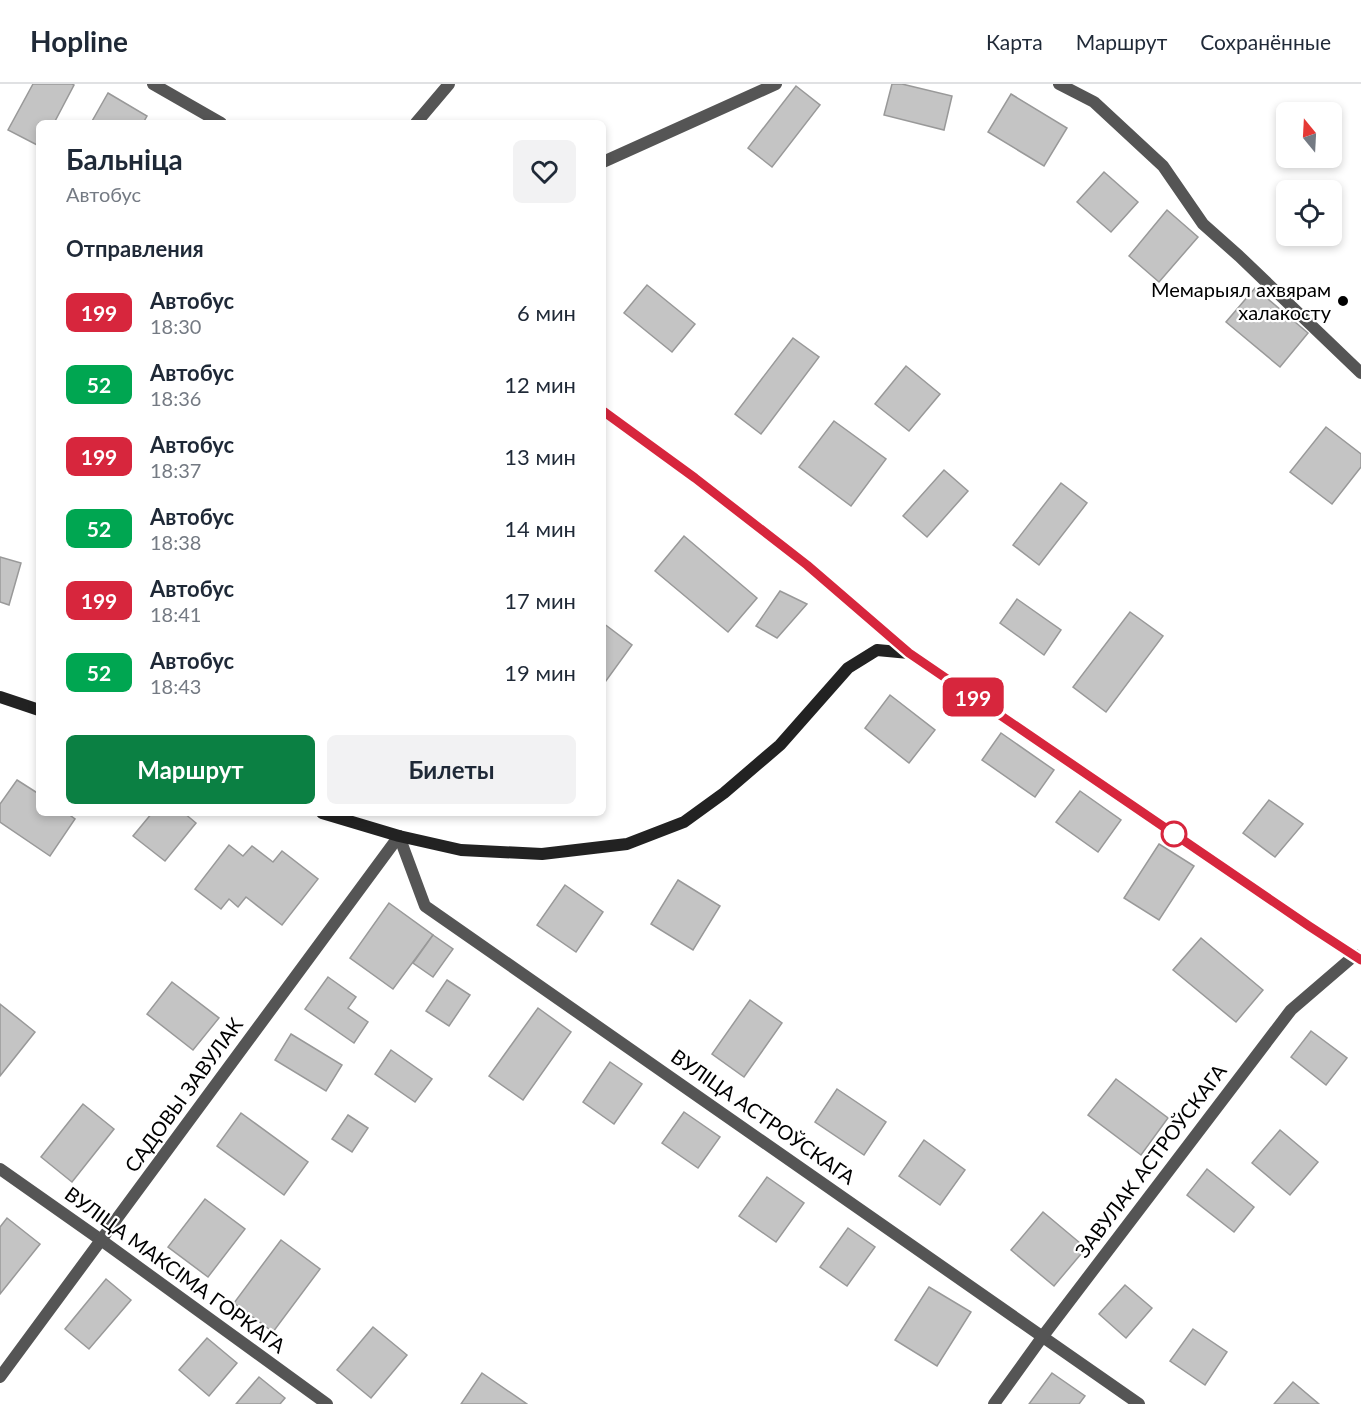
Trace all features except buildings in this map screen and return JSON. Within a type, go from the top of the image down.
[{"type":"street","points":[[153,84],[216,120]]},
{"type":"street","points":[[419,120],[449,84]]},
{"type":"street","points":[[606,161],[776,84]]},
{"type":"street","points":[[1059,84],[1094,102],[1163,166],[1203,224],[1361,373]]},
{"type":"street","points":[[606,413],[695,478],[807,565],[909,653],[1299,920],[1359,954]]},
{"type":"street","points":[[332,816],[399,836],[461,850],[542,854],[627,844],[684,822],[723,793],[780,745],[848,668],[877,650],[909,653]]},
{"type":"street","points":[[0,697],[36,709]]},
{"type":"street","name":"САДОВЫ ЗАВУЛАК","points":[[0,1377],[399,836]]},
{"type":"street","name":"ВУЛІЦА АСТРОЎСКАГА","points":[[399,836],[425,906],[1139,1404]]},
{"type":"street","name":"ЗАВУЛАК АСТРОЎСКАГА","points":[[994,1404],[1043,1336],[1291,1010],[1359,954]]},
{"type":"street","name":"ВУЛІЦА МАКСІМА ГОРКАГА","points":[[0,1168],[327,1404]]},
{"type":"bus line","name":"199","points":[[606,413],[695,478],[807,565],[909,653],[1361,960]]},
{"type":"place","name":"Мемарыял ахвярам халакосту","points":[[1343,301]]}]
